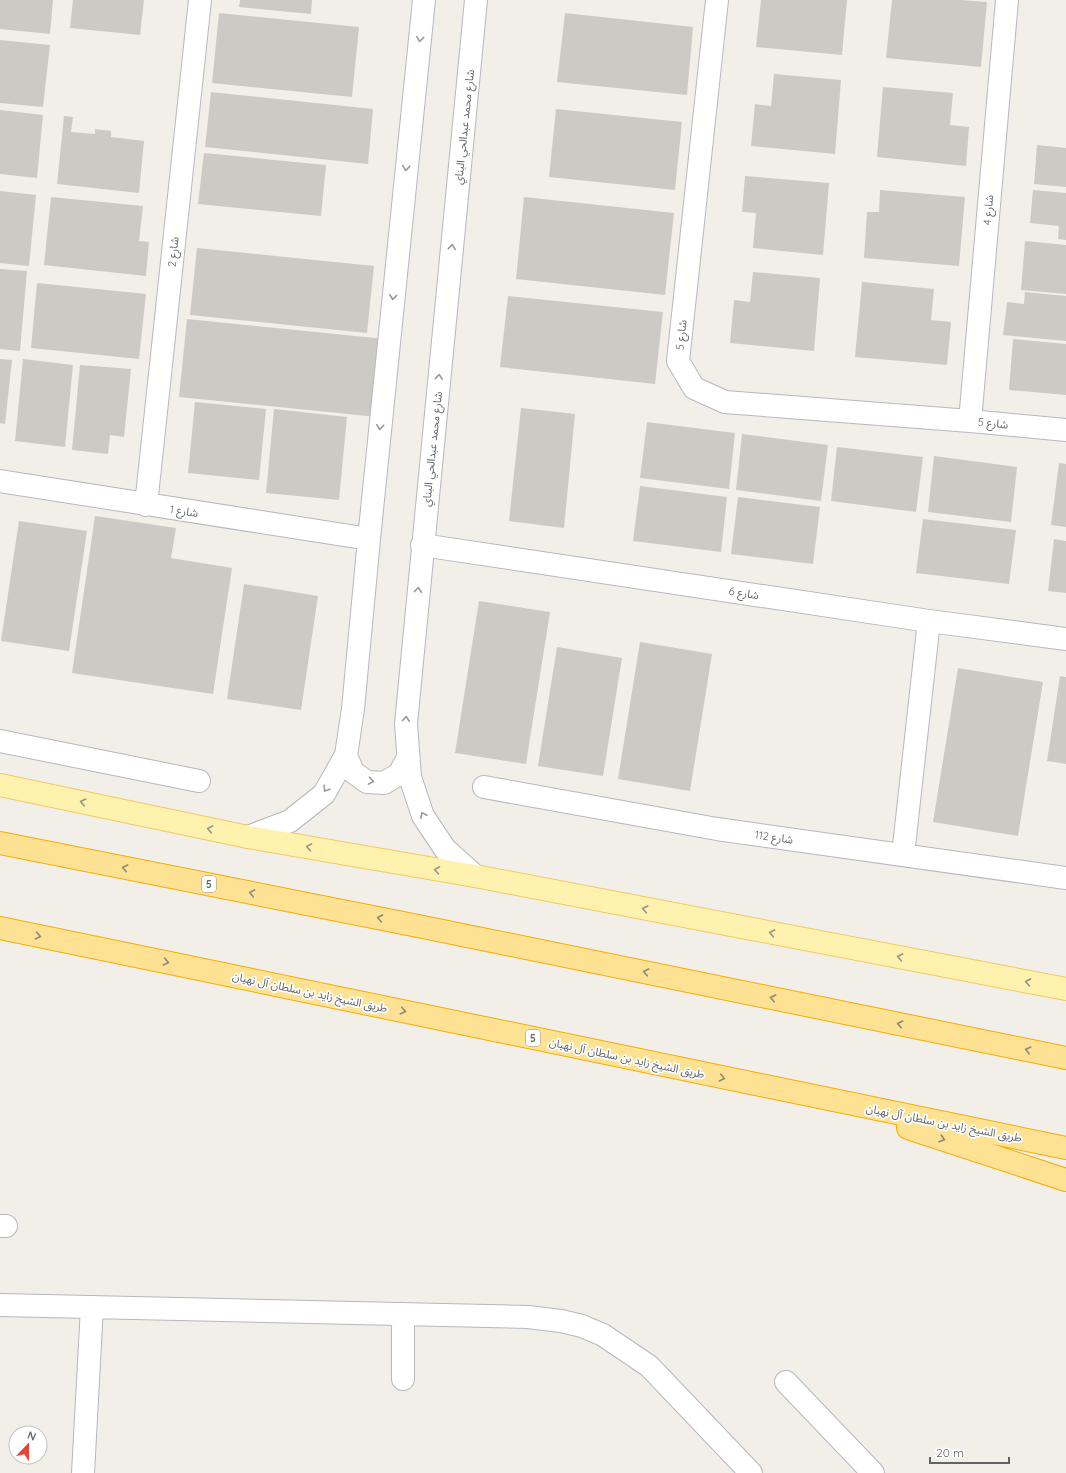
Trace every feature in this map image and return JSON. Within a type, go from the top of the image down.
[{"type":"highway","name":"5","points":[[0,843],[434,929],[1066,1058]]},
{"type":"highway","name":"طريق الشيخ زايد بن سلطان آل نهيان","points":[[0,928],[1066,1148]]},
{"type":"highway","points":[[812,1096],[1066,1180]]},
{"type":"main road","points":[[0,785],[248,837],[475,876],[1066,989]]},
{"type":"street","name":"شارع 2","points":[[146,505],[200,0]]},
{"type":"street","points":[[248,837],[290,821],[324,794],[346,756],[353,709],[424,0]]},
{"type":"street","name":"شارع محمد عبدالحي البناي","points":[[475,876],[445,850],[422,816],[410,777],[406,724],[422,545],[476,0]]},
{"type":"street","name":"شارع 5","points":[[717,0],[678,361],[694,388],[725,402],[970,420],[1066,430]]},
{"type":"street","name":"شارع 4","points":[[970,420],[1007,0]]},
{"type":"street","name":"شارع 1","points":[[0,481],[146,505],[369,538]]},
{"type":"street","name":"شارع 6","points":[[422,545],[929,621],[1066,639]]},
{"type":"street","points":[[903,855],[929,621]]},
{"type":"street","points":[[0,741],[199,782]]},
{"type":"street","points":[[346,756],[353,772],[367,782],[384,783],[399,774],[408,758]]},
{"type":"street","name":"شارع 112","points":[[484,787],[717,828],[1066,878]]},
{"type":"street","points":[[0,1305],[528,1317],[582,1326],[603,1335],[649,1366],[751,1473]]},
{"type":"street","points":[[83,1473],[92,1307]]},
{"type":"street","points":[[403,1314],[403,1379]]},
{"type":"street","points":[[786,1382],[873,1473]]},
{"type":"building","points":[[0,0],[53,0],[50,34],[0,29]]},
{"type":"building","points":[[73,0],[144,0],[140,35],[70,28]]},
{"type":"building","points":[[240,0],[312,0],[311,14],[239,7]]},
{"type":"building","points":[[761,0],[847,0],[842,55],[756,47]]},
{"type":"building","points":[[892,0],[961,0],[987,2],[981,67],[886,58]]},
{"type":"building","points":[[219,13],[359,27],[352,97],[212,83]]},
{"type":"building","points":[[565,13],[693,27],[687,95],[557,82]]},
{"type":"building","points":[[0,40],[50,45],[43,107],[0,103]]},
{"type":"building","points":[[774,74],[841,80],[835,154],[751,146],[755,104],[771,106]]},
{"type":"building","points":[[883,87],[953,93],[950,125],[969,127],[966,166],[877,157]]},
{"type":"building","points":[[211,92],[373,109],[368,164],[205,147]]},
{"type":"building","points":[[556,109],[682,122],[675,190],[549,177]]},
{"type":"building","points":[[0,110],[43,115],[37,178],[0,174]]},
{"type":"building","points":[[64,116],[73,117],[71,132],[95,134],[95,129],[111,131],[111,137],[144,141],[139,193],[57,184]]},
{"type":"building","points":[[1037,145],[1066,148],[1066,187],[1034,184]]},
{"type":"building","points":[[204,153],[326,165],[321,216],[198,204]]},
{"type":"building","points":[[745,176],[829,183],[823,255],[753,248],[756,213],[742,212]]},
{"type":"building","points":[[880,190],[965,197],[959,266],[864,258],[867,212],[879,212]]},
{"type":"building","points":[[1033,190],[1066,193],[1066,240],[1058,239],[1059,226],[1030,223]]},
{"type":"building","points":[[0,191],[36,195],[29,266],[0,263]]},
{"type":"building","points":[[51,197],[143,206],[139,241],[149,242],[146,276],[44,265]]},
{"type":"building","points":[[524,197],[674,213],[665,295],[516,279]]},
{"type":"building","points":[[1025,241],[1066,245],[1066,294],[1021,290]]},
{"type":"building","points":[[197,248],[374,266],[367,333],[190,315]]},
{"type":"building","points":[[0,269],[27,271],[20,351],[0,349]]},
{"type":"building","points":[[753,272],[820,278],[814,351],[730,343],[734,300],[750,302]]},
{"type":"building","points":[[862,282],[934,289],[931,320],[951,322],[947,365],[855,357]]},
{"type":"building","points":[[37,283],[146,294],[139,359],[31,348]]},
{"type":"building","points":[[1025,292],[1066,296],[1066,341],[1003,335],[1007,302],[1024,304]]},
{"type":"building","points":[[508,296],[663,312],[655,384],[500,367]]},
{"type":"building","points":[[187,319],[385,339],[377,417],[179,397]]},
{"type":"building","points":[[1013,339],[1066,344],[1066,395],[1009,390]]},
{"type":"building","points":[[0,359],[12,360],[5,424],[0,423]]},
{"type":"building","points":[[23,359],[73,365],[65,447],[15,441]]},
{"type":"building","points":[[80,365],[131,369],[124,437],[110,435],[108,454],[72,450]]},
{"type":"building","points":[[195,402],[266,409],[259,480],[188,473]]},
{"type":"building","points":[[521,408],[575,414],[564,528],[509,521]]},
{"type":"building","points":[[274,409],[347,417],[339,500],[266,493]]},
{"type":"building","points":[[647,422],[735,433],[729,489],[640,478]]},
{"type":"building","points":[[742,434],[828,445],[821,501],[736,490]]},
{"type":"building","points":[[837,447],[923,457],[916,512],[831,501]]},
{"type":"building","points":[[934,456],[1017,467],[1011,522],[928,512]]},
{"type":"building","points":[[1059,463],[1066,464],[1066,527],[1051,525]]},
{"type":"building","points":[[640,486],[727,497],[721,552],[633,541]]},
{"type":"building","points":[[738,497],[820,507],[813,564],[731,554]]},
{"type":"building","points":[[95,516],[176,528],[171,558],[232,568],[213,694],[72,673]]},
{"type":"building","points":[[923,519],[1016,530],[1009,584],[916,573]]},
{"type":"building","points":[[19,521],[87,531],[69,651],[1,641]]},
{"type":"building","points":[[1054,539],[1066,541],[1066,593],[1048,591]]},
{"type":"building","points":[[244,584],[318,596],[301,710],[227,699]]},
{"type":"building","points":[[479,601],[550,612],[526,764],[455,753]]},
{"type":"building","points":[[640,642],[712,654],[690,791],[618,779]]},
{"type":"building","points":[[557,647],[622,658],[603,776],[538,766]]},
{"type":"building","points":[[958,668],[1043,682],[1018,836],[933,822]]},
{"type":"building","points":[[1060,676],[1066,677],[1066,764],[1047,761]]}]
